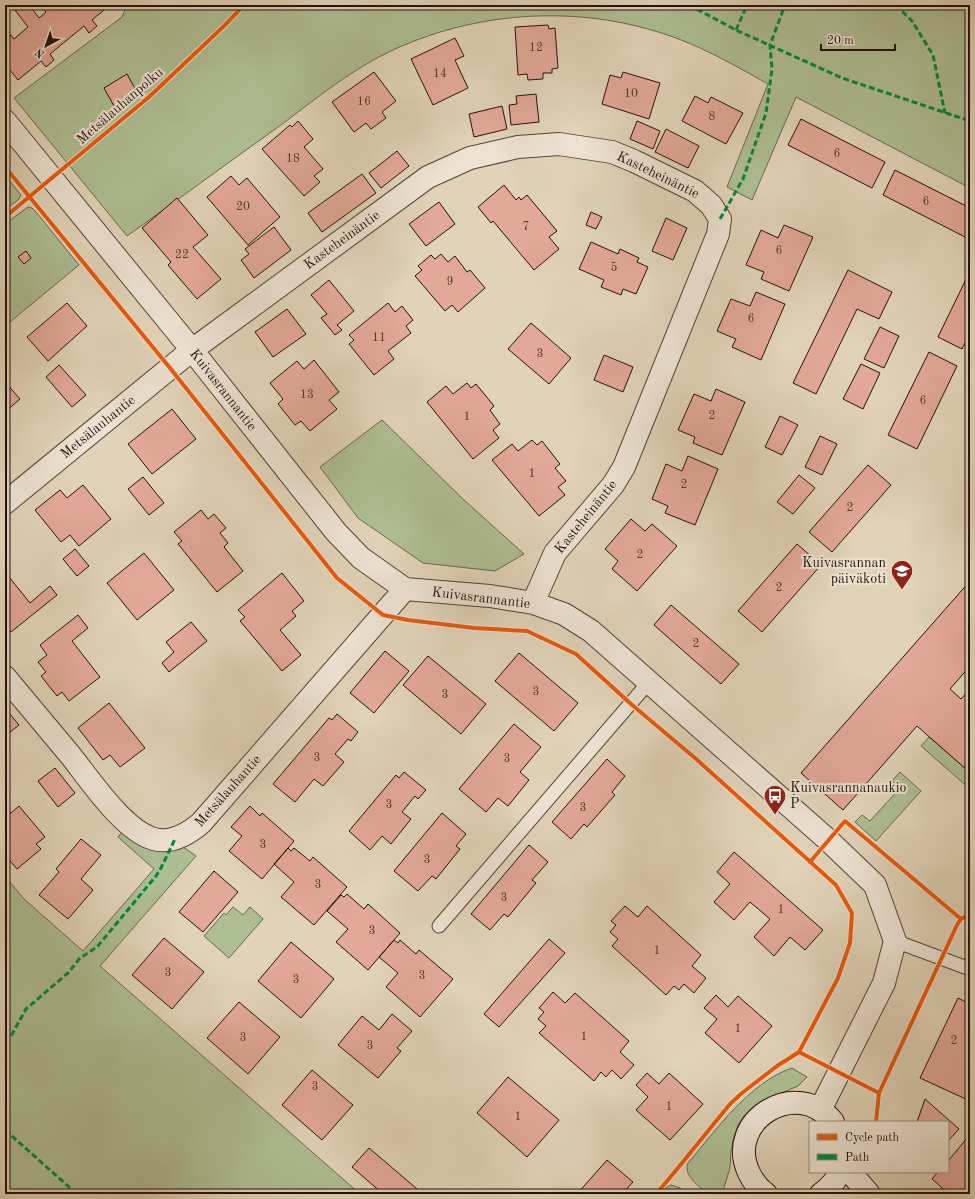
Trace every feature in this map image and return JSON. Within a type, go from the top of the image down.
[{"type":"street","name":"Kuivasrannantie","points":[[5,121],[192,350],[336,532],[361,558],[405,589],[490,596],[533,603],[564,614],[591,631],[828,840],[875,885],[895,941]]},
{"type":"street","name":"Kasteheinäntie","points":[[192,350],[428,178],[470,158],[518,147],[559,144],[591,148],[612,152],[627,158],[696,191],[711,205],[720,219],[718,234],[624,467],[613,485],[555,553],[533,603]]},
{"type":"street","name":"Metsälauhantie","points":[[5,503],[192,350]]},
{"type":"street","name":"Metsälauhantie","points":[[5,676],[112,807],[134,828],[144,835],[162,841],[175,839],[189,832],[200,823],[405,589]]},
{"type":"street","points":[[765,1194],[753,1180],[746,1165],[744,1148],[748,1132],[758,1118],[771,1108],[788,1103],[804,1104],[826,1116],[884,983],[895,941]]},
{"type":"street","points":[[821,1194],[829,1188],[840,1173]]},
{"type":"street","points":[[851,1173],[870,1194]]},
{"type":"lane","points":[[438,926],[649,682]]},
{"type":"lane","points":[[895,941],[970,969]]},
{"type":"green space","points":[[127,5],[970,5],[970,188],[796,97],[752,200],[727,187],[768,84],[701,48],[655,31],[618,22],[580,17],[542,16],[503,19],[466,25],[429,36],[379,57],[337,83],[127,236],[14,98],[122,17]]},
{"type":"green space","points":[[5,175],[21,195],[18,200],[5,210]]},
{"type":"green space","points":[[28,207],[32,208],[36,212],[79,265],[5,326],[5,224]]},
{"type":"green space","points":[[382,420],[464,500],[524,554],[495,571],[423,563],[358,518],[320,467]]},
{"type":"green space","points":[[929,737],[967,770],[970,766],[970,789],[921,746]]},
{"type":"green space","points":[[900,772],[921,791],[876,841],[855,822],[862,815],[870,821],[900,788],[892,781]]},
{"type":"green space","points":[[122,832],[182,846],[196,856],[100,966],[360,1194],[5,1194],[5,876],[24,899],[83,951],[154,869],[118,837]]},
{"type":"green space","points":[[233,907],[243,915],[250,907],[263,919],[229,958],[204,936],[224,913],[226,915]]},
{"type":"green space","points":[[792,1068],[807,1077],[798,1086],[763,1101],[744,1116],[738,1125],[734,1136],[730,1168],[722,1194],[708,1194],[696,1184],[690,1176],[687,1168],[688,1163],[722,1122],[748,1096],[776,1075]]},
{"type":"green space","points":[[671,1185],[680,1188],[687,1194],[660,1194],[665,1188]]},
{"type":"building","points":[[11,5],[29,5],[39,18],[46,12],[40,5],[110,5],[92,20],[97,26],[89,33],[84,26],[50,54],[54,60],[46,67],[41,61],[18,80],[5,64],[5,28],[14,39],[28,27]]},
{"type":"building","points":[[548,25],[549,29],[555,28],[558,68],[552,69],[552,73],[543,73],[543,79],[528,80],[527,74],[518,75],[515,27]]},
{"type":"building","points":[[455,38],[464,56],[455,60],[468,88],[433,105],[411,59]]},
{"type":"building","points":[[374,72],[396,101],[382,112],[386,118],[371,129],[366,123],[354,132],[332,102]]},
{"type":"building","points":[[623,72],[660,83],[649,119],[602,104],[610,75],[621,78]]},
{"type":"building","points":[[127,74],[137,92],[114,106],[104,88]]},
{"type":"building","points":[[536,94],[539,122],[511,125],[509,105],[517,104],[516,96]]},
{"type":"building","points":[[695,96],[708,103],[711,97],[743,113],[726,144],[682,121]]},
{"type":"building","points":[[502,106],[507,129],[474,137],[469,114]]},
{"type":"building","points":[[801,119],[885,162],[872,188],[788,145]]},
{"type":"building","points":[[298,121],[313,139],[304,147],[323,169],[314,176],[320,182],[304,196],[262,149],[290,125],[292,127]]},
{"type":"building","points":[[637,121],[660,131],[653,149],[630,139]]},
{"type":"building","points":[[666,129],[699,146],[688,168],[655,152]]},
{"type":"building","points":[[397,151],[409,166],[381,188],[369,173]]},
{"type":"building","points":[[895,170],[970,208],[970,228],[965,237],[883,195]]},
{"type":"building","points":[[362,174],[376,193],[322,232],[308,213]]},
{"type":"building","points":[[231,176],[239,185],[247,178],[280,217],[248,245],[207,197]]},
{"type":"building","points":[[504,185],[516,200],[519,197],[521,200],[527,195],[557,231],[549,237],[559,249],[534,270],[493,221],[491,223],[478,207]]},
{"type":"building","points":[[177,198],[208,235],[193,247],[221,279],[197,299],[168,265],[171,262],[142,228]]},
{"type":"building","points":[[439,202],[455,224],[426,246],[409,224]]},
{"type":"building","points":[[591,212],[602,217],[596,229],[586,225]]},
{"type":"building","points":[[666,218],[687,228],[673,260],[652,251]]},
{"type":"building","points":[[784,225],[813,237],[789,291],[761,279],[764,272],[746,265],[761,230],[778,238]]},
{"type":"building","points":[[274,227],[291,250],[254,278],[241,260],[249,254],[245,249]]},
{"type":"building","points":[[591,242],[618,254],[620,249],[639,258],[637,262],[648,267],[636,294],[623,289],[621,295],[601,287],[604,280],[579,269]]},
{"type":"building","points":[[26,251],[31,258],[24,264],[18,257]]},
{"type":"building","points":[[441,254],[448,262],[455,256],[467,272],[470,270],[485,288],[458,312],[452,305],[445,311],[415,276],[422,270],[418,266],[431,255],[435,259]]},
{"type":"building","points":[[848,270],[892,292],[879,319],[857,309],[816,394],[793,383]]},
{"type":"building","points":[[970,271],[970,333],[962,349],[938,337]]},
{"type":"building","points":[[329,280],[354,311],[337,325],[342,330],[335,335],[321,318],[327,314],[311,295]]},
{"type":"building","points":[[756,292],[785,304],[761,360],[732,347],[736,339],[717,331],[731,299],[750,306]]},
{"type":"building","points":[[67,303],[87,326],[48,361],[27,337]]},
{"type":"building","points":[[388,303],[395,312],[402,306],[413,320],[406,326],[411,333],[388,351],[394,359],[374,375],[349,344],[354,340],[349,335]]},
{"type":"building","points":[[287,309],[306,334],[273,357],[255,332]]},
{"type":"building","points":[[531,323],[571,358],[549,384],[508,349]]},
{"type":"building","points":[[880,327],[899,336],[884,368],[864,359]]},
{"type":"building","points":[[929,352],[957,366],[917,449],[888,435]]},
{"type":"building","points":[[604,355],[633,367],[623,392],[594,380]]},
{"type":"building","points":[[314,360],[339,392],[329,400],[337,409],[310,431],[301,421],[295,425],[278,404],[283,399],[270,383],[297,361],[304,369]]},
{"type":"building","points":[[861,364],[880,373],[863,409],[843,399]]},
{"type":"building","points":[[59,365],[86,395],[72,407],[46,377]]},
{"type":"building","points":[[5,382],[20,399],[5,412]]},
{"type":"building","points":[[467,383],[471,388],[476,384],[494,406],[490,410],[500,424],[493,430],[499,438],[473,459],[427,402],[446,386],[453,394]]},
{"type":"building","points":[[716,389],[745,402],[722,455],[693,443],[695,437],[678,430],[694,394],[711,401]]},
{"type":"building","points":[[172,409],[196,439],[152,474],[128,444]]},
{"type":"building","points":[[780,416],[798,425],[782,455],[765,447]]},
{"type":"building","points":[[820,436],[837,444],[822,475],[805,467]]},
{"type":"building","points":[[532,440],[537,445],[542,441],[560,464],[555,468],[566,481],[558,487],[565,495],[539,516],[492,460],[512,444],[518,451]]},
{"type":"building","points":[[688,456],[718,469],[695,525],[665,513],[668,506],[652,499],[666,464],[682,471]]},
{"type":"building","points":[[868,465],[891,485],[832,552],[809,532]]},
{"type":"building","points":[[799,475],[815,488],[793,514],[777,502]]},
{"type":"building","points":[[143,477],[164,503],[149,515],[128,489]]},
{"type":"building","points":[[83,485],[111,519],[79,546],[70,535],[61,542],[35,510],[60,490],[67,498]]},
{"type":"building","points":[[201,510],[208,519],[214,514],[226,528],[220,533],[228,543],[224,547],[243,571],[217,592],[178,544],[182,541],[174,532]]},
{"type":"building","points":[[631,519],[645,531],[652,524],[677,546],[637,591],[612,569],[618,561],[605,549]]},
{"type":"building","points":[[797,544],[821,565],[762,632],[738,611]]},
{"type":"building","points":[[75,549],[89,566],[77,576],[63,559]]},
{"type":"building","points":[[144,553],[174,590],[137,620],[107,583]]},
{"type":"building","points":[[5,572],[30,603],[50,586],[57,595],[11,632],[5,625]]},
{"type":"building","points":[[282,573],[304,601],[292,611],[296,616],[280,630],[301,655],[282,671],[240,621],[245,617],[238,610]]},
{"type":"building","points":[[970,581],[970,666],[950,689],[961,699],[970,689],[970,766],[967,770],[917,726],[843,810],[801,773]]},
{"type":"building","points":[[671,605],[739,664],[721,684],[654,625]]},
{"type":"building","points":[[78,615],[88,628],[72,641],[100,677],[69,701],[62,692],[57,696],[41,676],[46,672],[38,662],[47,655],[40,645]]},
{"type":"building","points":[[191,622],[207,641],[169,672],[162,663],[174,652],[166,642]]},
{"type":"building","points":[[385,651],[409,671],[374,713],[350,693]]},
{"type":"building","points":[[519,653],[578,703],[554,731],[495,681]]},
{"type":"building","points":[[428,656],[486,704],[461,734],[403,685]]},
{"type":"building","points":[[109,703],[145,748],[120,767],[110,755],[103,760],[78,728]]},
{"type":"building","points":[[5,708],[19,725],[5,736]]},
{"type":"building","points":[[337,714],[358,732],[351,741],[348,739],[335,754],[344,762],[323,786],[314,779],[295,802],[273,784],[329,718],[332,720]]},
{"type":"building","points":[[514,724],[541,747],[520,772],[529,780],[508,806],[498,798],[486,812],[459,789]]},
{"type":"building","points":[[607,759],[625,776],[612,792],[615,795],[587,827],[584,824],[571,839],[552,822]]},
{"type":"building","points":[[55,768],[75,793],[58,807],[38,781]]},
{"type":"building","points":[[404,772],[426,790],[418,799],[415,796],[402,812],[411,819],[391,844],[382,836],[370,850],[349,831],[396,775],[399,778]]},
{"type":"building","points":[[19,806],[45,837],[36,844],[41,849],[17,869],[5,855],[5,808],[11,813]]},
{"type":"building","points":[[250,806],[260,816],[262,813],[294,841],[262,879],[229,851],[242,836],[231,827]]},
{"type":"building","points":[[442,813],[466,834],[456,846],[460,849],[436,879],[432,876],[418,891],[394,871]]},
{"type":"building","points":[[81,839],[101,855],[81,879],[93,890],[68,919],[39,895],[59,872],[56,869]]},
{"type":"building","points":[[529,845],[548,862],[532,880],[536,883],[508,917],[504,914],[490,930],[471,914]]},
{"type":"building","points":[[288,848],[291,851],[294,848],[310,861],[313,857],[347,887],[314,925],[281,897],[294,882],[274,864]]},
{"type":"building","points":[[734,852],[823,930],[805,950],[790,937],[774,956],[754,937],[770,919],[750,902],[734,920],[714,902],[730,884],[717,872]]},
{"type":"building","points":[[214,871],[238,892],[203,932],[179,912]]},
{"type":"building","points":[[347,894],[364,909],[368,904],[400,933],[368,970],[336,942],[348,929],[327,911],[341,895],[344,897]]},
{"type":"building","points":[[625,906],[638,917],[647,906],[701,955],[692,966],[706,978],[694,993],[684,984],[679,990],[674,986],[666,995],[612,946],[618,939],[610,932],[616,925],[611,921]]},
{"type":"building","points":[[164,938],[204,972],[172,1009],[132,975]]},
{"type":"building","points":[[549,939],[565,953],[499,1027],[484,1014]]},
{"type":"building","points":[[394,940],[398,943],[400,940],[416,954],[419,950],[453,979],[420,1017],[386,987],[398,973],[379,957]]},
{"type":"building","points":[[291,942],[334,979],[301,1018],[258,981]]},
{"type":"building","points":[[553,992],[565,1003],[575,993],[629,1041],[620,1052],[634,1065],[621,1079],[612,1070],[606,1077],[601,1072],[594,1081],[539,1033],[546,1026],[538,1019],[544,1012],[539,1008]]},
{"type":"building","points":[[716,995],[728,1007],[738,996],[772,1026],[739,1063],[705,1033],[717,1019],[704,1008]]},
{"type":"building","points":[[958,998],[970,1004],[970,1101],[920,1078]]},
{"type":"building","points":[[239,1002],[280,1037],[248,1074],[207,1038]]},
{"type":"building","points":[[392,1014],[412,1031],[397,1048],[401,1051],[378,1078],[338,1045],[362,1016],[379,1030]]},
{"type":"building","points":[[312,1070],[353,1105],[322,1140],[282,1105]]},
{"type":"building","points":[[647,1073],[659,1084],[669,1073],[703,1104],[670,1140],[636,1110],[648,1097],[636,1085]]},
{"type":"building","points":[[508,1077],[559,1120],[527,1157],[477,1113]]},
{"type":"building","points":[[925,1099],[959,1129],[949,1140],[949,1121],[917,1121]]},
{"type":"building","points":[[968,1137],[970,1139],[970,1194],[949,1194],[932,1179],[937,1173],[949,1173],[949,1160]]},
{"type":"building","points":[[369,1148],[423,1194],[383,1194],[352,1167]]},
{"type":"building","points":[[607,1160],[633,1182],[622,1194],[577,1194]]},
{"type":"marked path","points":[[689,5],[736,30],[842,78],[970,121]]},
{"type":"marked path","points":[[736,30],[747,5]]},
{"type":"marked path","points":[[720,219],[743,179],[766,113],[772,69],[770,45],[785,5]]},
{"type":"marked path","points":[[896,5],[912,21],[933,55],[945,113]]},
{"type":"marked path","points":[[5,1042],[10,1038],[26,1009],[68,973],[80,958],[97,947],[156,876],[175,839]]},
{"type":"marked path","points":[[5,1130],[77,1194]]},
{"type":"cycle path","name":"Metsälauhanpolku","points":[[5,217],[149,97],[244,5]]},
{"type":"cycle path","points":[[5,167],[170,368],[337,578],[383,615],[408,620],[474,628],[527,631],[576,654],[631,704],[695,758],[836,885],[852,913],[850,943],[838,978],[799,1052]]},
{"type":"cycle path","points":[[810,862],[845,821],[961,919]]},
{"type":"cycle path","points":[[876,1121],[879,1093],[957,925],[961,919],[970,914]]},
{"type":"cycle path","points":[[656,1194],[730,1104],[777,1066],[799,1052],[879,1093]]},
{"type":"place","name":"Kuivasrannan päiväkoti","points":[[902,590]]},
{"type":"place","name":"Kuivasrannanaukio P","points":[[775,816]]}]
